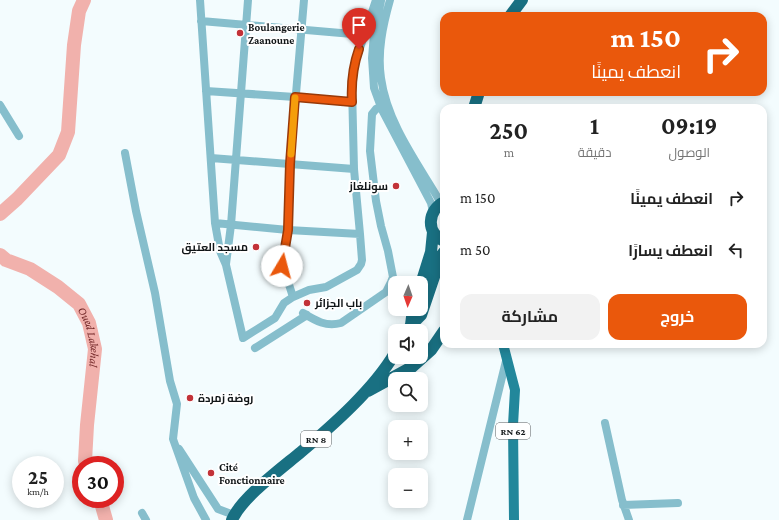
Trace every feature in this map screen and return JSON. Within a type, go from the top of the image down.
[{"type":"highway","points":[[513,12],[522,0]]},
{"type":"highway","points":[[522,12],[531,0]]},
{"type":"highway","points":[[440,205],[435,208],[431,219],[433,232],[436,237],[440,239]]},
{"type":"highway","points":[[424,276],[431,252],[433,232]]},
{"type":"highway","points":[[413,324],[421,316],[440,259]]},
{"type":"highway","points":[[364,394],[412,367],[431,350],[440,337]]},
{"type":"highway","name":"RN 8","points":[[233,517],[265,483],[332,426],[364,394],[388,364]]},
{"type":"main road","name":"RN 62","points":[[504,348],[507,356],[514,390],[514,520]]},
{"type":"street","points":[[200,0],[215,223],[220,251],[226,265],[243,338],[274,318],[284,303],[293,296],[309,290],[326,287],[357,270],[361,264],[362,260],[354,169],[352,87],[355,62],[376,0]]},
{"type":"street","points":[[226,265],[231,225],[242,94],[248,0]]},
{"type":"street","points":[[293,296],[282,266],[288,230],[290,164],[304,0]]},
{"type":"street","points":[[381,0],[374,34],[372,58],[374,88],[409,151],[440,199]]},
{"type":"street","points":[[390,0],[382,35],[380,58],[380,76],[384,105],[431,203],[433,212]]},
{"type":"street","points":[[201,21],[364,35]]},
{"type":"street","points":[[206,90],[352,102]]},
{"type":"street","points":[[0,105],[19,136]]},
{"type":"street","points":[[255,348],[305,314],[322,324],[341,323],[386,292],[391,282],[392,272],[381,226],[370,151],[372,114],[374,110],[384,105]]},
{"type":"street","points":[[125,153],[136,212],[156,293],[170,381],[177,404],[173,439],[194,498],[206,518]]},
{"type":"street","points":[[211,158],[354,169]]},
{"type":"street","points":[[215,223],[288,230],[360,234]]},
{"type":"street","points":[[467,520],[507,356]]},
{"type":"street","points":[[605,423],[623,505],[629,520]]},
{"type":"street","points":[[173,439],[218,509],[233,517]]},
{"type":"street","points":[[623,505],[678,503]]},
{"type":"waterway","name":"Oued Lakehal","points":[[0,214],[17,199],[59,155],[68,132],[74,45],[79,11],[84,0]]},
{"type":"waterway","name":"Oued Lakehal","points":[[0,255],[6,260],[30,269],[58,287],[79,304],[89,323],[95,349],[85,456]]},
{"type":"waterway","name":"Oued Lakehal","points":[[103,508],[106,520]]},
{"type":"slow traffic","points":[[291,154],[295,98]]},
{"type":"place","name":"Boulangerie Zaanoune","points":[[240,33]]},
{"type":"place","name":"سونلغاز","points":[[396,186]]},
{"type":"place","name":"مسجد العتيق","points":[[256,247]]},
{"type":"place","name":"باب الجزائر","points":[[307,303]]},
{"type":"place","name":"روضة زمردة","points":[[190,398]]},
{"type":"place","name":"Cité Fonctionnaire","points":[[211,473]]},
{"type":"route","points":[[282,266],[288,230],[290,164],[295,97],[352,102],[355,62],[359,49]]}]
